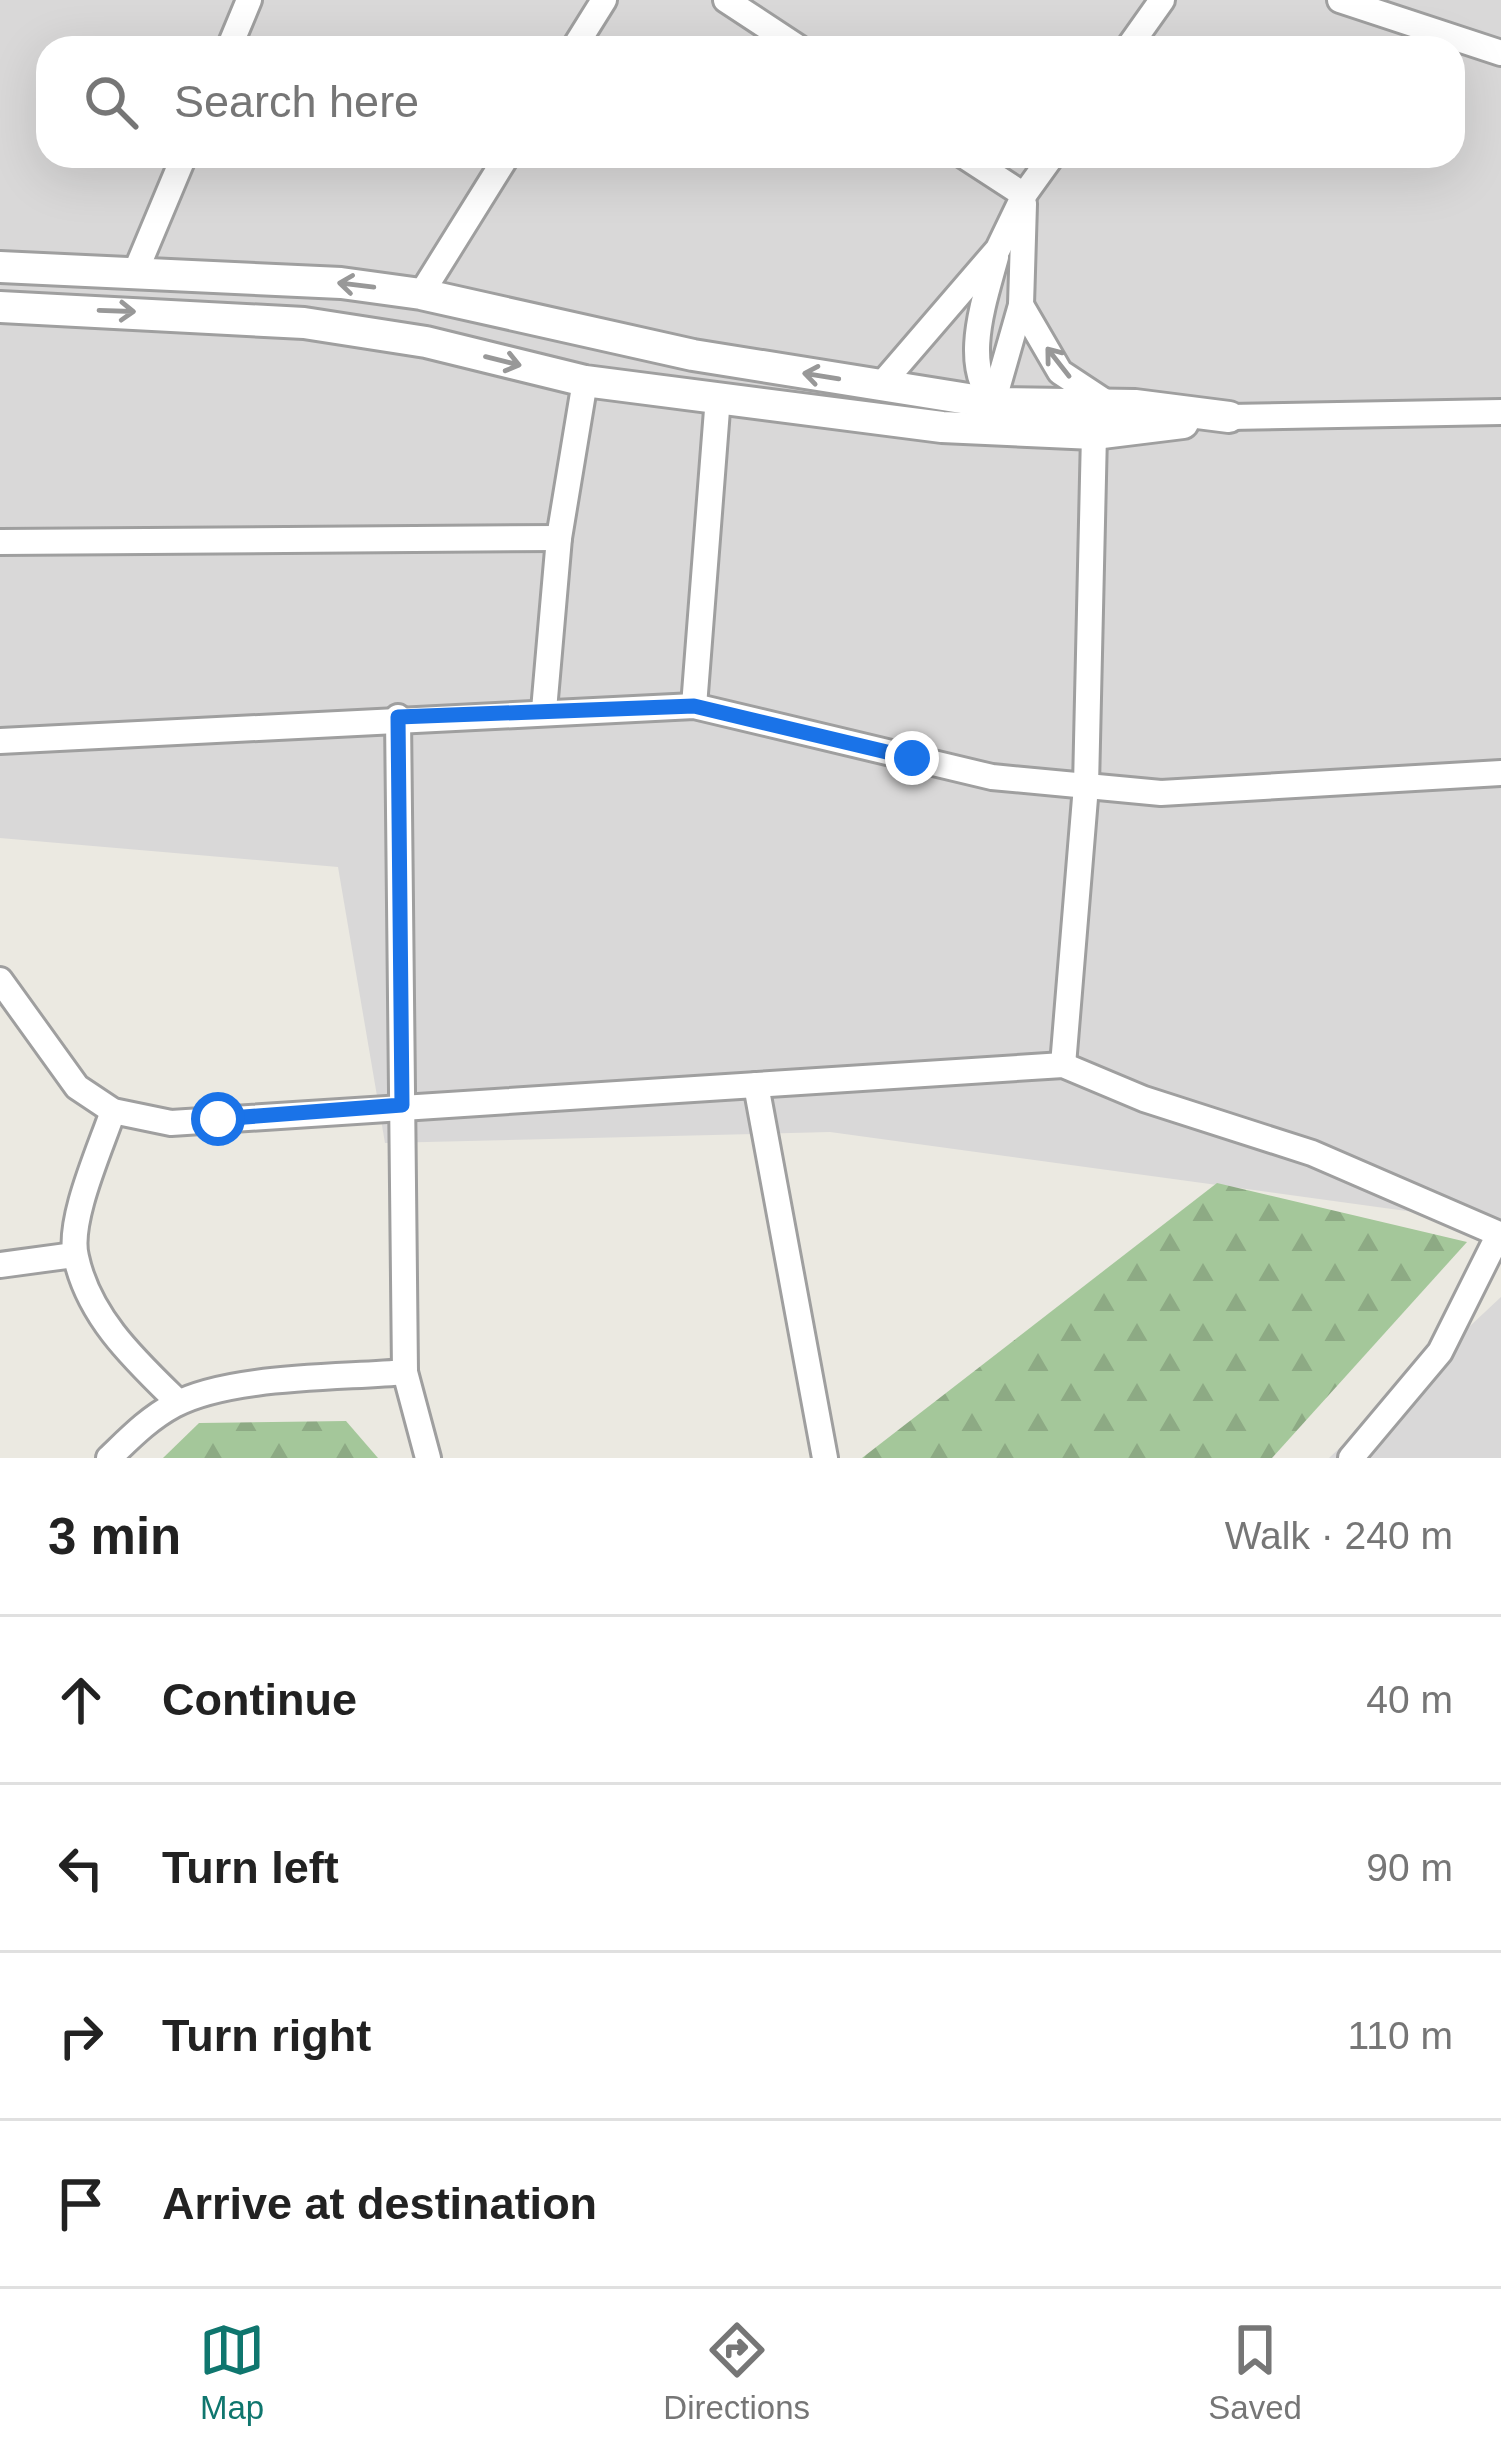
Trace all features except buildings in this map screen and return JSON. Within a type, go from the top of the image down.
[{"type":"street","points":[[234,36],[249,0]]},
{"type":"street","points":[[582,36],[604,0]]},
{"type":"street","points":[[726,0],[781,36]]},
{"type":"street","points":[[1136,36],[1162,0]]},
{"type":"street","points":[[1340,0],[1449,36]]},
{"type":"street","points":[[1465,41],[1501,53]]},
{"type":"street","points":[[134,273],[179,168]]},
{"type":"street","points":[[421,294],[500,168]]},
{"type":"street","points":[[982,168],[1024,195]]},
{"type":"street","points":[[1043,168],[1024,195],[998,249],[980,321],[978,375],[993,404],[1048,434]]},
{"type":"street","points":[[942,427],[993,404],[1021,305],[1024,195]]},
{"type":"street","points":[[880,386],[998,249]]},
{"type":"street","points":[[0,267],[341,283],[421,294],[694,355],[993,404],[1110,405],[1228,417]]},
{"type":"street","points":[[1021,305],[1060,371],[1110,405]]},
{"type":"street","points":[[0,307],[304,322],[426,342],[586,381],[942,427],[1094,434],[1228,417],[1501,412]]},
{"type":"street","points":[[544,710],[559,538],[586,381]]},
{"type":"street","points":[[694,706],[718,397]]},
{"type":"street","points":[[1063,1065],[1086,786],[1094,434]]},
{"type":"street","points":[[0,542],[559,538]]},
{"type":"street","points":[[0,741],[398,717],[694,706],[992,777],[1161,793],[1501,773]]},
{"type":"street","points":[[398,717],[405,1372],[428,1458]]},
{"type":"street","points":[[0,980],[77,1087],[113,1111],[172,1123],[1063,1065],[1144,1099],[1312,1153],[1500,1234],[1440,1352],[1351,1458]]},
{"type":"street","points":[[755,1085],[825,1458]]},
{"type":"street","points":[[113,1111],[84,1198],[74,1255],[113,1340],[178,1402]]},
{"type":"street","points":[[0,1264],[74,1255]]},
{"type":"street","points":[[110,1458],[142,1425],[178,1402],[227,1390],[405,1372]]},
{"type":"shaded area","points":[[0,0],[1501,0],[1501,1224],[830,1132],[385,1143],[338,867],[0,838]]},
{"type":"shaded area","points":[[1501,1297],[1501,1458],[1329,1458]]},
{"type":"green space","points":[[1217,1183],[1467,1242],[1272,1458],[862,1458]]},
{"type":"green space","points":[[346,1421],[378,1458],[163,1458],[199,1423]]},
{"type":"route","points":[[218,1119],[402,1105],[398,717],[694,706],[912,758]]}]
